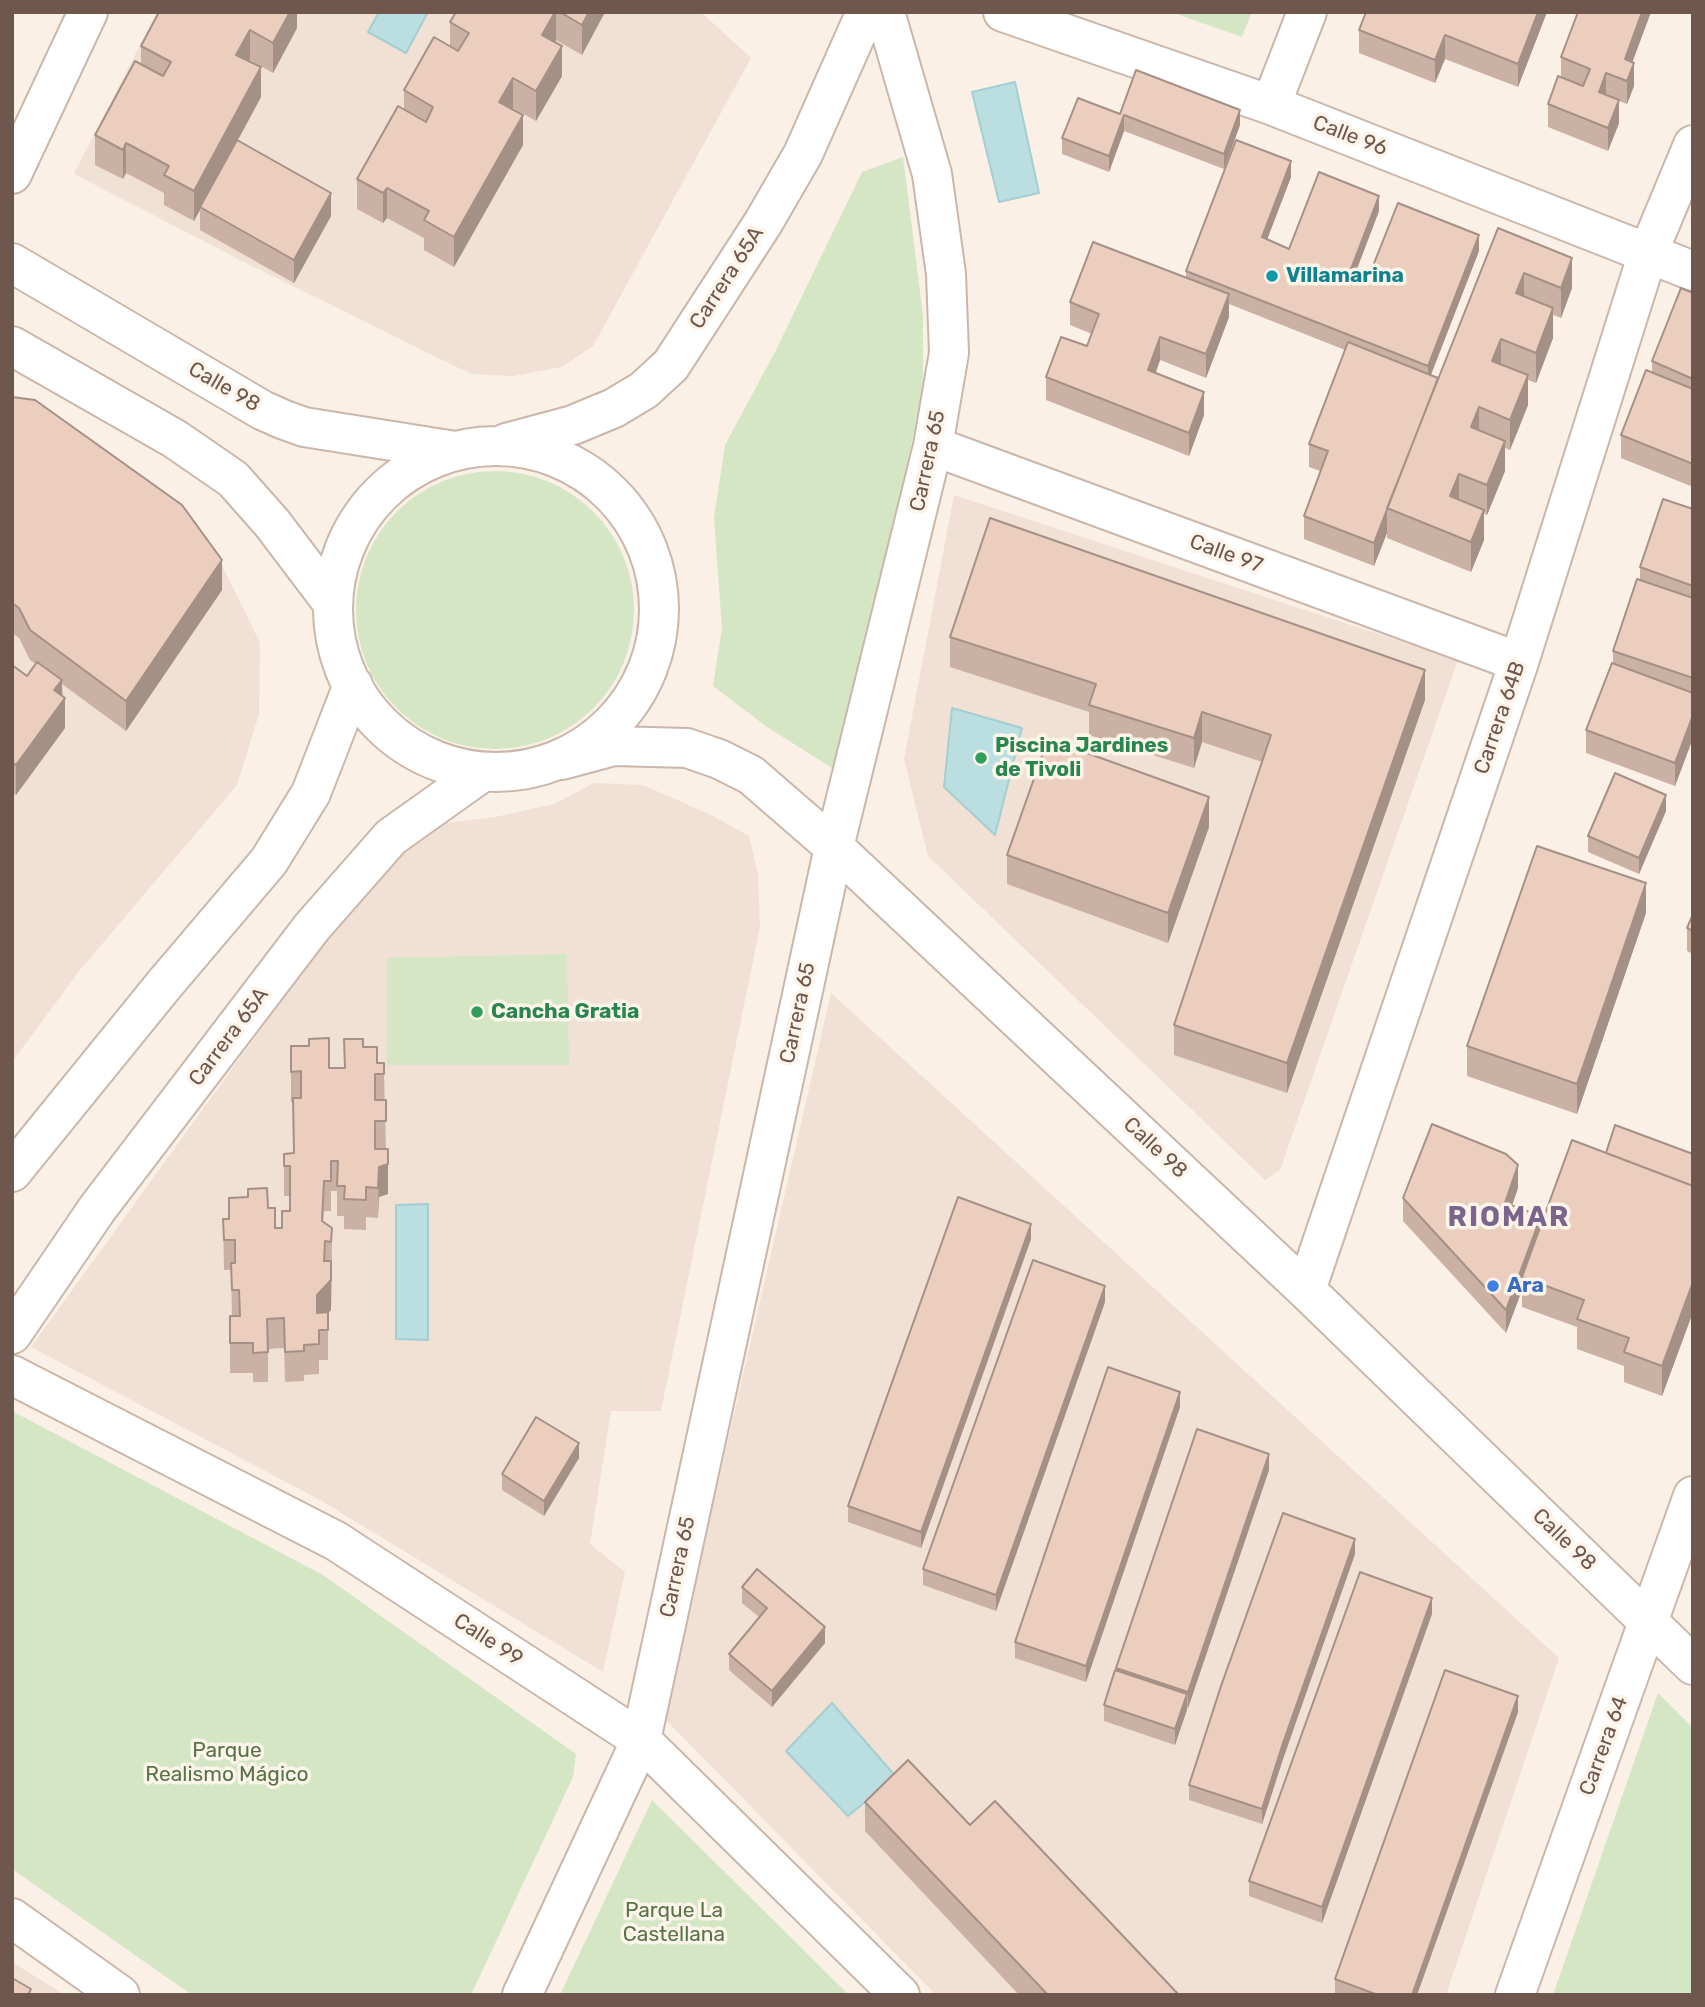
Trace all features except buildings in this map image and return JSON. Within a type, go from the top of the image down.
[{"type":"street","points":[[12,174],[88,12]]},
{"type":"street","name":"Carrera 65A","points":[[495,446],[572,425],[614,408],[644,390],[671,365],[763,223],[803,154],[866,12]]},
{"type":"street","name":"Carrera 65","points":[[522,1995],[641,1740],[834,847],[933,446],[949,353],[946,274],[932,174],[885,12]]},
{"type":"street","name":"Calle 96","points":[[1003,12],[1271,105],[1693,271]]},
{"type":"street","points":[[1271,105],[1307,12]]},
{"type":"street","name":"Carrera 64B","points":[[1306,1290],[1520,662],[1648,253],[1693,145]]},
{"type":"street","name":"Calle 98","points":[[12,263],[262,410],[282,419],[304,427],[457,451]]},
{"type":"street","points":[[12,346],[175,439],[233,479],[272,523],[328,597]]},
{"type":"street","points":[[495,446],[534,450],[572,465],[606,488],[633,519],[651,555],[660,595],[659,622],[647,676],[626,711],[597,739],[562,760],[522,772],[481,773],[429,759],[385,729],[353,685],[338,647],[328,597],[337,553],[358,517],[384,492],[418,467],[457,451],[495,446]]},
{"type":"street","name":"Calle 97","points":[[933,446],[1520,662]]},
{"type":"street","points":[[12,1172],[269,861],[312,793],[353,685]]},
{"type":"street","name":"Calle 98","points":[[562,760],[614,746],[687,748],[719,759],[751,775],[834,847],[1306,1290],[1693,1665]]},
{"type":"street","name":"Carrera 65A","points":[[12,1335],[97,1209],[312,927],[391,837],[481,773]]},
{"type":"street","name":"Calle 99","points":[[12,1375],[336,1541],[641,1740],[900,1995]]},
{"type":"street","name":"Carrera 64","points":[[1515,1995],[1693,1496]]},
{"type":"street","points":[[12,1918],[120,1995]]},
{"type":"shaded area","points":[[157,12],[701,12],[751,58],[593,346],[562,367],[513,376],[471,374],[244,262],[74,174]]},
{"type":"shaded area","points":[[12,407],[216,553],[260,643],[259,714],[237,785],[80,970],[12,1062]]},
{"type":"shaded area","points":[[954,495],[1458,660],[1280,1170],[1265,1180],[928,856],[904,759]]},
{"type":"shaded area","points":[[594,783],[643,785],[709,814],[749,836],[758,874],[760,927],[661,1411],[611,1411],[590,1544],[625,1572],[603,1672],[320,1500],[31,1347],[388,853],[446,823],[495,817],[554,804]]},
{"type":"shaded area","points":[[831,993],[1559,1658],[1446,1995],[936,1995],[664,1718]]},
{"type":"shaded area","points":[[12,1962],[65,1995],[12,1995]]},
{"type":"green space","points":[[1171,12],[1252,12],[1242,37]]},
{"type":"green space","points":[[903,157],[923,315],[923,386],[888,562],[835,770],[767,727],[713,686],[722,628],[714,518],[725,445],[775,352],[862,172]]},
{"type":"green space","points":[[495,471],[535,477],[561,487],[583,502],[603,522],[618,544],[628,570],[634,610],[628,650],[618,676],[603,698],[583,718],[561,733],[535,743],[495,749],[455,743],[429,733],[407,718],[387,698],[372,676],[362,650],[356,610],[362,570],[372,544],[387,522],[407,502],[429,487],[455,477]]},
{"type":"green space","name":"Cancha Gratia","points":[[567,954],[569,1065],[387,1065],[387,958]]},
{"type":"green space","name":"Parque Realismo Mágico","points":[[12,1411],[323,1575],[576,1754],[573,1777],[471,1995],[192,1995],[12,1869]]},
{"type":"green space","points":[[1658,1693],[1693,1728],[1693,1995],[1553,1995]]},
{"type":"green space","name":"Parque La Castellana","points":[[652,1800],[849,1995],[560,1995]]},
{"type":"water","points":[[379,12],[428,12],[406,53],[368,32]]},
{"type":"water","points":[[1015,82],[1039,193],[999,202],[972,92]]},
{"type":"water","name":"Piscina Jardines de Tivoli","points":[[952,708],[1022,728],[995,835],[944,787]]},
{"type":"water","points":[[428,1204],[428,1340],[396,1339],[396,1205]]},
{"type":"water","points":[[832,1703],[896,1777],[848,1816],[786,1751]]},
{"type":"place","name":"Villamarina","points":[[1272,276]]},
{"type":"place","name":"Piscina Jardines de Tivoli","points":[[981,758]]},
{"type":"place","name":"Cancha Gratia","points":[[477,1012]]},
{"type":"place","name":"Ara","points":[[1493,1286]]},
{"type":"district","name":"RIOMAR","points":[[1509,1218]]}]
